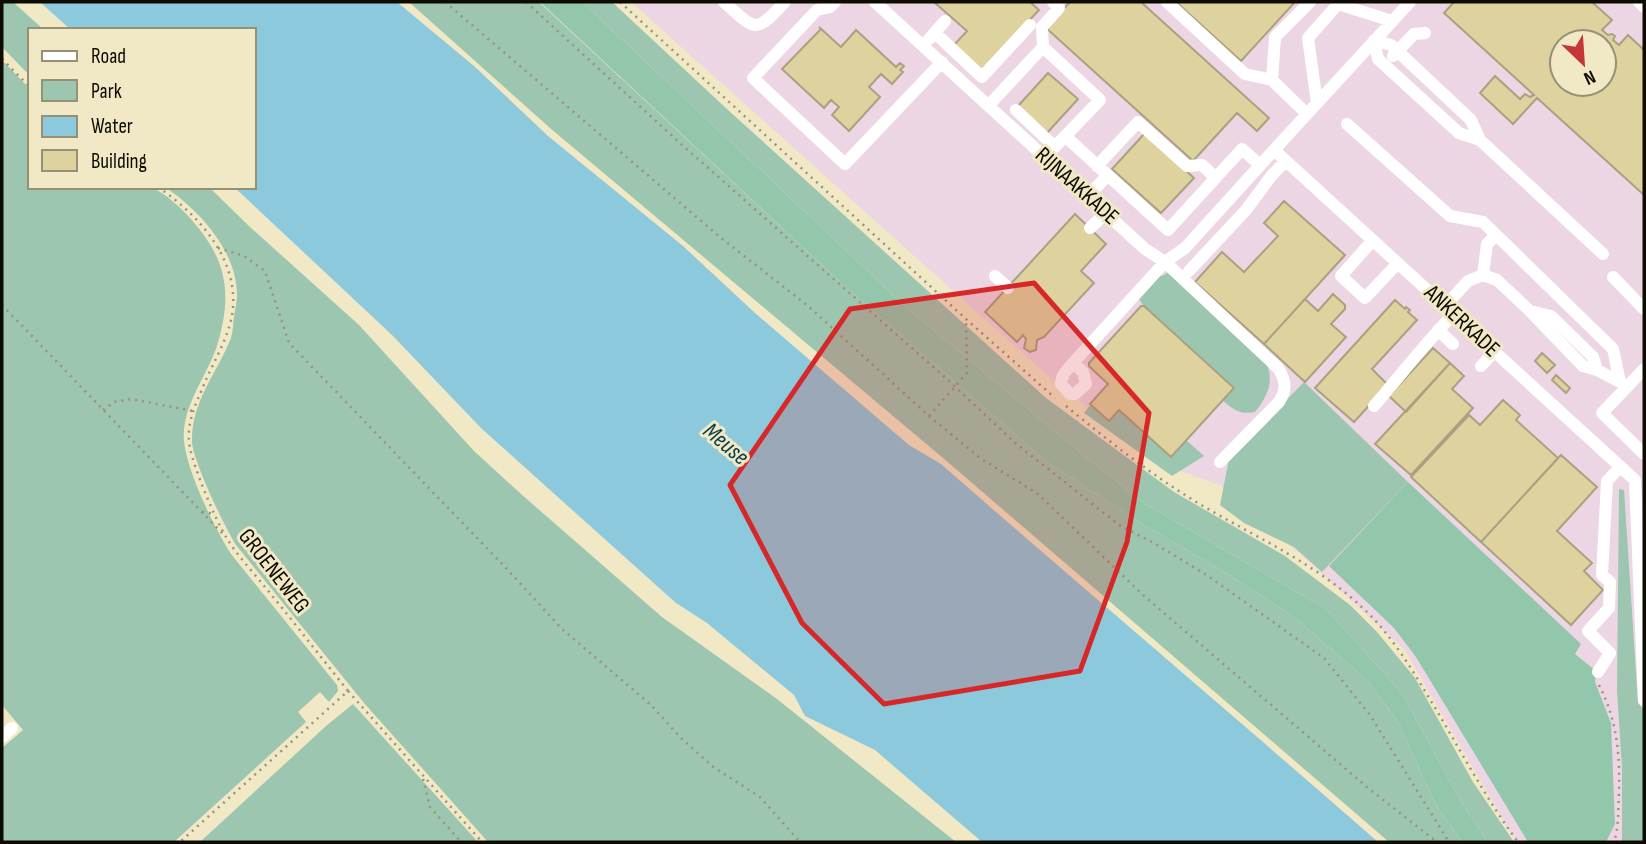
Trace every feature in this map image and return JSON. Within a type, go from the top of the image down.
[{"type":"street","points":[[724,2],[750,25],[757,27],[765,23],[785,2]]},
{"type":"street","points":[[835,2],[830,7],[817,10],[753,78],[845,164],[942,62]]},
{"type":"street","name":"RIJNAAKKADE","points":[[875,2],[1145,249],[1165,262],[1278,368],[1284,377],[1285,392],[1279,402],[1220,462]]},
{"type":"street","points":[[1045,157],[1100,100],[1043,47],[1042,27],[1059,8],[1053,2]]},
{"type":"street","points":[[1167,2],[1245,74],[1272,79],[1307,114]]},
{"type":"street","points":[[1272,79],[1275,37],[1310,2]]},
{"type":"street","points":[[1073,363],[1165,262],[1185,248],[1410,2]]},
{"type":"street","points":[[1639,2],[1644,7]]},
{"type":"street","points":[[1317,103],[1308,38],[1338,4],[1392,21]]},
{"type":"street","points":[[923,45],[945,21]]},
{"type":"street","points":[[934,33],[982,77],[1030,25]]},
{"type":"street","points":[[1385,65],[1414,34],[1425,33]]},
{"type":"street","points":[[1374,40],[1391,45],[1398,51],[1471,120],[1480,140]]},
{"type":"street","points":[[1374,40],[1378,59],[1459,132],[1480,140],[1603,254]]},
{"type":"street","points":[[989,105],[1043,47]]},
{"type":"street","points":[[1016,110],[1055,147]]},
{"type":"street","points":[[1097,166],[1138,122],[1187,166],[1202,166],[1216,178]]},
{"type":"street","points":[[1347,124],[1450,216],[1483,222],[1613,349],[1623,385]]},
{"type":"street","points":[[1065,136],[1168,230],[1242,149],[1260,166]]},
{"type":"street","name":"ANKERKADE","points":[[1275,150],[1634,480],[1644,700]]},
{"type":"street","points":[[1189,271],[1246,211],[1272,175],[1286,161]]},
{"type":"street","points":[[1088,196],[1108,175]]},
{"type":"street","points":[[1090,228],[1106,213]]},
{"type":"street","points":[[1483,275],[1487,244],[1496,235]]},
{"type":"street","points":[[1373,240],[1341,276],[1364,298],[1398,263]]},
{"type":"street","points":[[1374,406],[1438,330],[1468,281],[1483,275],[1497,280],[1530,311],[1550,316],[1593,357],[1597,370],[1623,385]]},
{"type":"street","points":[[995,276],[1008,288]]},
{"type":"street","points":[[1613,277],[1644,309]]},
{"type":"street","points":[[1438,330],[1453,344]]},
{"type":"street","points":[[1481,366],[1495,351]]},
{"type":"street","points":[[1644,369],[1623,385],[1601,413],[1644,454]]},
{"type":"street","points":[[1598,672],[1610,653],[1588,631],[1609,608],[1610,582],[1602,575],[1607,481],[1620,467]]},
{"type":"street","points":[[2,737],[12,728]]},
{"type":"path","points":[[444,2],[709,228],[808,306],[929,416],[980,458],[1038,495],[1163,612],[1368,788],[1437,842]]},
{"type":"path","points":[[526,2],[1014,442],[1119,526],[1153,542],[1208,576],[1324,658],[1370,715],[1449,842]]},
{"type":"path","points":[[620,2],[1056,398]]},
{"type":"path","points":[[2,59],[28,85]]},
{"type":"path","name":"GROENEWEG","points":[[161,189],[179,201],[201,224],[227,266],[233,307],[229,327],[193,411],[188,432],[200,478],[226,537],[348,691],[482,842]]},
{"type":"path","points":[[218,248],[244,256],[265,271],[289,343],[562,629],[651,705],[680,737],[712,766],[760,797],[800,842]]},
{"type":"path","points":[[2,305],[226,537]]},
{"type":"path","points":[[929,416],[967,373],[966,319]]},
{"type":"path","points":[[103,410],[114,402],[131,399],[193,411]]},
{"type":"path","points":[[1065,406],[1171,485],[1308,566],[1371,616],[1401,653],[1495,811],[1518,842]]},
{"type":"path","points":[[201,512],[216,514]]},
{"type":"path","points":[[1598,672],[1597,681],[1607,700],[1618,741],[1619,828],[1614,842]]},
{"type":"path","points":[[180,842],[348,691]]},
{"type":"path","points":[[423,776],[430,807],[461,842]]},
{"type":"highlighted area","points":[[1034,283],[1149,413],[1127,542],[1080,671],[884,704],[802,623],[730,485],[850,309]]},
{"type":"shaded area","points":[[631,2],[1644,2],[1644,842],[1516,842],[1404,649],[1220,485],[1163,465],[1058,385]]},
{"type":"green space","points":[[2,2],[13,2],[42,28],[28,28],[28,74],[2,47]]},
{"type":"green space","points":[[409,2],[539,2],[850,291],[1047,462],[1293,616],[1369,682],[1398,722],[1436,805],[1462,842],[1389,842],[943,458],[550,128]]},
{"type":"green space","points":[[540,2],[582,2],[907,308],[1145,504],[1326,609],[1401,692],[1460,800],[1488,842],[1462,842],[1436,805],[1398,722],[1369,682],[1293,616],[1047,462],[850,291]]},
{"type":"green space","points":[[582,2],[612,2],[1046,398],[1174,492],[1285,556],[1350,605],[1377,632],[1415,678],[1473,782],[1514,842],[1488,842],[1460,800],[1401,692],[1326,609],[1145,504],[1077,450],[907,308]]},
{"type":"green space","points":[[2,60],[28,87],[28,189],[155,189],[186,214],[212,248],[223,278],[225,309],[213,357],[186,416],[186,454],[209,515],[231,554],[337,685],[338,691],[329,702],[320,692],[298,712],[306,722],[174,842],[2,842],[2,748],[23,730],[2,705]]},
{"type":"green space","points":[[168,189],[211,189],[359,325],[474,451],[521,494],[662,617],[777,699],[956,842],[488,842],[364,703],[236,545],[225,524],[203,478],[192,442],[200,401],[231,338],[237,298],[235,279],[231,263],[214,233]]},
{"type":"green space","points":[[1169,272],[1266,363],[1270,382],[1263,401],[1255,412],[1237,411],[1222,400],[1233,388],[1139,299],[1158,274],[1162,276]]},
{"type":"green space","points":[[1304,382],[1408,482],[1322,572],[1294,547],[1244,523],[1220,505],[1229,459]]},
{"type":"green space","points":[[1091,404],[1110,421],[1121,409],[1186,440],[1204,456],[1172,476],[1084,413]]},
{"type":"green space","points":[[1408,482],[1581,644],[1575,654],[1596,671],[1595,682],[1611,723],[1615,824],[1606,842],[1528,842],[1416,657],[1394,628],[1329,566]]},
{"type":"green space","points":[[1619,489],[1624,490],[1638,703],[1644,710],[1644,842],[1622,842],[1622,768],[1617,691]]},
{"type":"green space","points":[[353,704],[478,842],[200,842],[326,726]]},
{"type":"water","name":"Meuse","points":[[40,2],[397,2],[474,66],[548,136],[683,246],[755,313],[909,445],[941,464],[1378,842],[982,842],[875,750],[805,716],[794,695],[707,623],[676,603],[482,429],[392,335],[236,189],[256,189],[256,28],[69,28]]},
{"type":"building","points":[[934,2],[1030,2],[1039,10],[982,71],[954,45],[967,31]]},
{"type":"building","points":[[1070,2],[1141,2],[1269,118],[1257,131],[1237,113],[1193,161],[1046,28]]},
{"type":"building","points":[[1176,2],[1295,2],[1241,61]]},
{"type":"building","points":[[1454,2],[1592,2],[1612,20],[1604,28],[1548,28],[1548,98],[1618,98],[1618,44],[1628,35],[1644,50],[1644,195],[1537,98],[1513,124],[1480,93],[1495,76],[1520,99],[1525,94],[1530,97],[1534,95],[1444,13]]},
{"type":"building","points":[[819,27],[841,47],[856,30],[896,67],[900,63],[904,66],[900,70],[903,72],[892,84],[881,74],[869,87],[880,97],[849,131],[832,115],[839,107],[831,100],[824,108],[782,69],[821,29]]},
{"type":"building","points":[[1048,73],[1078,99],[1047,133],[1018,106]]},
{"type":"building","points":[[1145,133],[1194,178],[1161,213],[1112,169]]},
{"type":"building","points":[[1284,201],[1345,255],[1264,344],[1195,282],[1222,252],[1244,272],[1278,236],[1264,223]]},
{"type":"building","points":[[1075,214],[1106,244],[1081,271],[1094,283],[1044,337],[1037,340],[1036,350],[1030,352],[1024,348],[1026,339],[1023,335],[1017,342],[985,312]]},
{"type":"building","points":[[1333,294],[1345,305],[1345,309],[1331,324],[1346,337],[1305,382],[1264,344],[1305,299],[1318,311]]},
{"type":"building","points":[[1395,300],[1410,310],[1408,312],[1417,320],[1372,369],[1388,385],[1354,422],[1315,388]]},
{"type":"building","points":[[1141,306],[1234,388],[1171,457],[1119,410],[1109,421],[1090,404],[1108,384],[1089,363]]},
{"type":"building","points":[[1433,348],[1450,363],[1406,412],[1389,396]]},
{"type":"building","points":[[1542,353],[1555,365],[1547,373],[1535,361]]},
{"type":"building","points":[[1450,363],[1464,376],[1452,389],[1473,408],[1411,475],[1375,444]]},
{"type":"building","points":[[1556,375],[1570,388],[1566,393],[1552,380]]},
{"type":"building","points":[[1503,400],[1520,415],[1516,420],[1558,458],[1481,542],[1411,477],[1469,415],[1480,425]]},
{"type":"building","points":[[1561,455],[1597,487],[1557,531],[1592,563],[1584,571],[1603,590],[1571,625],[1481,542]]}]
